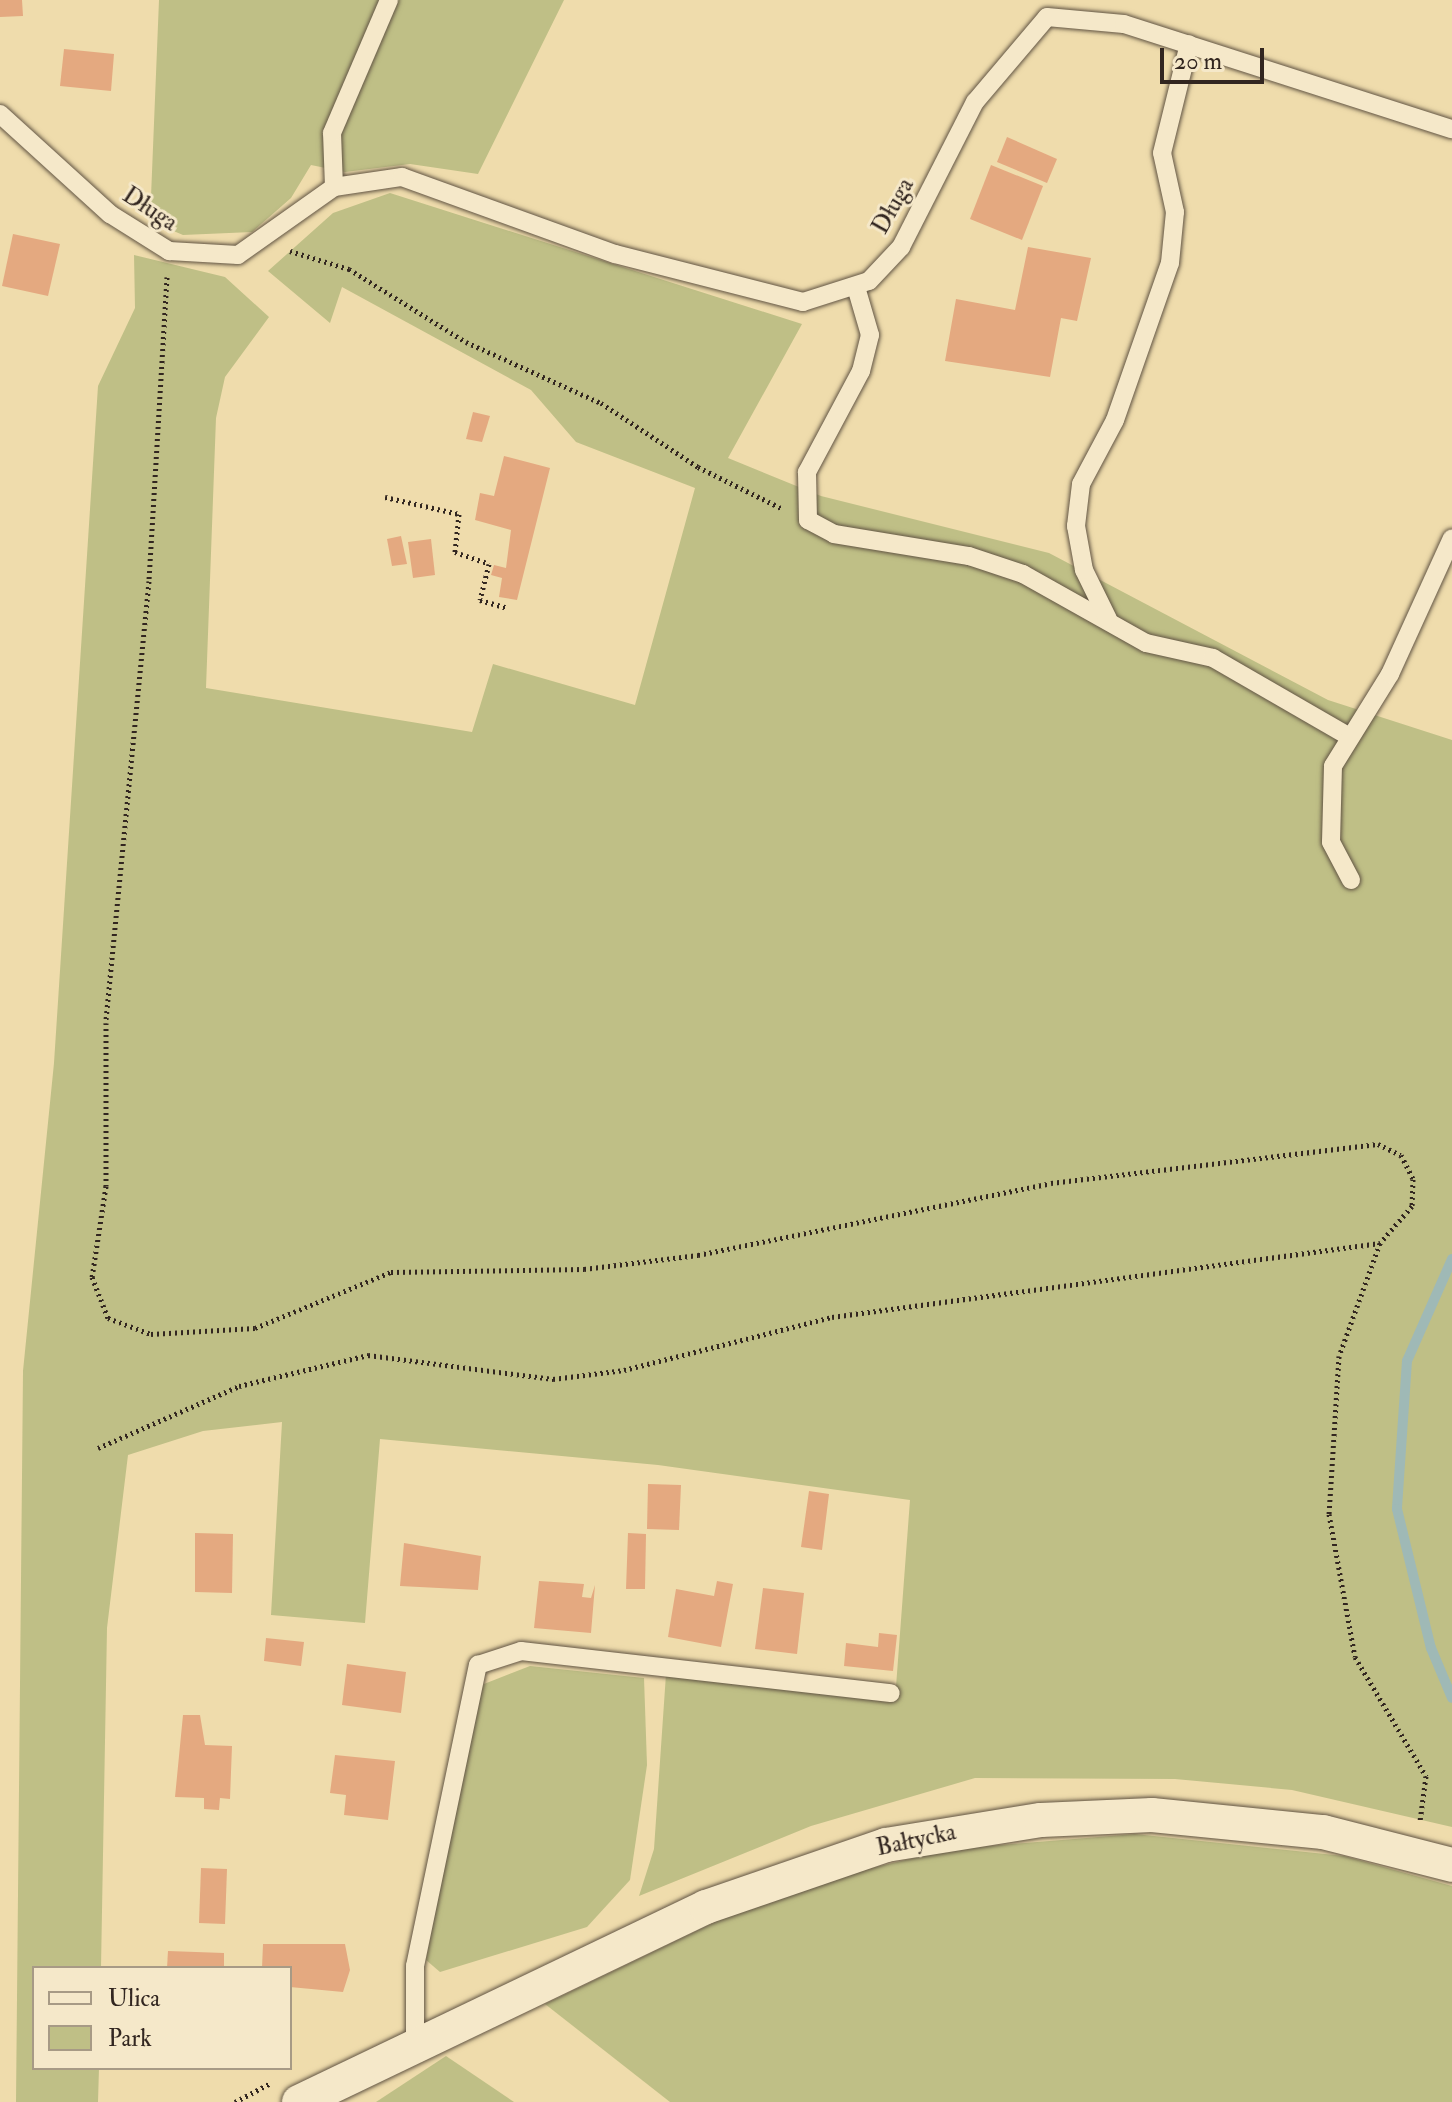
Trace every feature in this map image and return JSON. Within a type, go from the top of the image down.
[{"type":"street","name":"Bałtycka","points":[[299,2102],[777,1878],[941,1834],[1152,1815],[1284,1826],[1412,1853],[1452,1865]]},
{"type":"lane","points":[[334,187],[332,133],[389,0]]},
{"type":"lane","name":"Długa","points":[[0,114],[110,214],[169,251],[238,255],[334,187],[402,177],[615,254],[803,302],[856,287],[901,247],[975,102],[1047,17],[1089,16],[1189,44],[1452,129]]},
{"type":"lane","points":[[1115,629],[1084,570],[1076,526],[1081,484],[1131,378],[1170,263],[1175,212],[1162,153],[1189,44]]},
{"type":"lane","points":[[856,287],[870,335],[861,371],[807,472],[808,520],[834,534],[969,556],[1023,574],[1115,629],[1213,658],[1350,737]]},
{"type":"lane","points":[[1351,880],[1331,842],[1329,805],[1333,766],[1390,674],[1452,538]]},
{"type":"lane","points":[[415,2047],[415,1966],[478,1665],[521,1651],[891,1693]]},
{"type":"path","points":[[169,251],[149,581],[106,1023],[106,1186],[93,1266],[95,1298],[108,1318],[128,1330],[255,1328],[391,1272],[584,1269],[698,1255],[1051,1183],[1354,1144],[1401,1155],[1413,1179],[1412,1206],[1380,1243],[1339,1356],[1329,1514],[1355,1657],[1426,1776],[1412,1853]]},
{"type":"path","points":[[303,252],[369,281],[466,342],[601,403],[698,467],[808,520]]},
{"type":"path","points":[[385,497],[459,514],[455,552],[489,564],[480,600],[508,608]]},
{"type":"path","points":[[98,1448],[239,1386],[368,1355],[553,1379],[624,1370],[832,1317],[1380,1243]]},
{"type":"green space","points":[[159,0],[564,0],[478,174],[410,164],[345,172],[311,165],[291,198],[252,232],[183,235],[150,221]]},
{"type":"green space","points":[[390,193],[802,324],[728,458],[821,496],[1049,553],[1328,700],[1452,740],[1452,1827],[1292,1790],[1175,1779],[975,1778],[811,1826],[639,1896],[654,1849],[666,1674],[895,1700],[910,1500],[658,1465],[380,1439],[365,1623],[271,1615],[282,1422],[203,1431],[128,1455],[107,1628],[101,1966],[32,1966],[32,2070],[99,2070],[98,2102],[16,2102],[23,1371],[54,1063],[98,386],[135,308],[134,255],[225,277],[269,317],[225,377],[216,418],[206,688],[472,732],[493,664],[635,705],[695,488],[576,442],[531,390],[342,287],[330,323],[268,271],[333,213]]},
{"type":"green space","points":[[530,1666],[644,1678],[647,1765],[630,1880],[587,1927],[440,1972],[426,1960],[474,1703],[484,1684]]},
{"type":"green space","points":[[1135,1834],[1344,1856],[1452,1886],[1452,2102],[670,2102],[545,2004],[717,1921],[829,1878],[952,1849]]},
{"type":"green space","points":[[446,2056],[514,2102],[376,2102]]},
{"type":"building","points":[[0,0],[22,0],[23,16],[0,17]]},
{"type":"building","points":[[64,49],[114,54],[111,91],[60,86]]},
{"type":"building","points":[[1007,137],[1057,159],[1047,183],[997,162]]},
{"type":"building","points":[[991,165],[1043,186],[1022,240],[970,219]]},
{"type":"building","points":[[13,234],[60,244],[48,296],[2,286]]},
{"type":"building","points":[[1028,247],[1091,258],[1077,321],[1061,318],[1050,377],[945,361],[956,299],[1015,310]]},
{"type":"building","points":[[473,412],[490,416],[482,442],[466,439]]},
{"type":"building","points":[[504,456],[550,468],[517,600],[499,597],[502,578],[491,575],[494,565],[506,568],[511,530],[475,520],[480,493],[494,496]]},
{"type":"building","points":[[401,536],[407,564],[392,566],[387,539]]},
{"type":"building","points":[[431,539],[435,575],[413,578],[408,542]]},
{"type":"building","points":[[648,1484],[681,1485],[679,1530],[647,1529]]},
{"type":"building","points":[[809,1491],[829,1494],[822,1550],[801,1547]]},
{"type":"building","points":[[195,1533],[233,1534],[232,1593],[195,1592]]},
{"type":"building","points":[[628,1533],[646,1534],[645,1589],[626,1589]]},
{"type":"building","points":[[404,1543],[481,1556],[478,1590],[400,1586]]},
{"type":"building","points":[[539,1581],[584,1584],[582,1597],[591,1598],[595,1585],[591,1633],[534,1628]]},
{"type":"building","points":[[717,1581],[733,1584],[721,1647],[668,1637],[676,1589],[714,1596]]},
{"type":"building","points":[[763,1588],[804,1593],[797,1654],[755,1649]]},
{"type":"building","points":[[879,1633],[897,1635],[893,1671],[844,1666],[846,1643],[878,1647]]},
{"type":"building","points":[[266,1638],[304,1642],[301,1666],[264,1661]]},
{"type":"building","points":[[347,1664],[406,1672],[401,1713],[342,1705]]},
{"type":"building","points":[[183,1715],[200,1715],[205,1745],[232,1746],[230,1799],[220,1798],[219,1810],[204,1809],[204,1798],[175,1797]]},
{"type":"building","points":[[335,1755],[395,1761],[388,1820],[344,1815],[346,1795],[330,1793]]},
{"type":"building","points":[[201,1868],[227,1869],[225,1924],[199,1923]]},
{"type":"building","points":[[263,1944],[345,1944],[350,1970],[343,1992],[292,1987],[292,1966],[262,1966]]},
{"type":"building","points":[[168,1951],[224,1953],[224,1966],[167,1966]]},
{"type":"waterway","points":[[1452,1259],[1407,1361],[1397,1509],[1431,1648],[1452,1698]]}]
